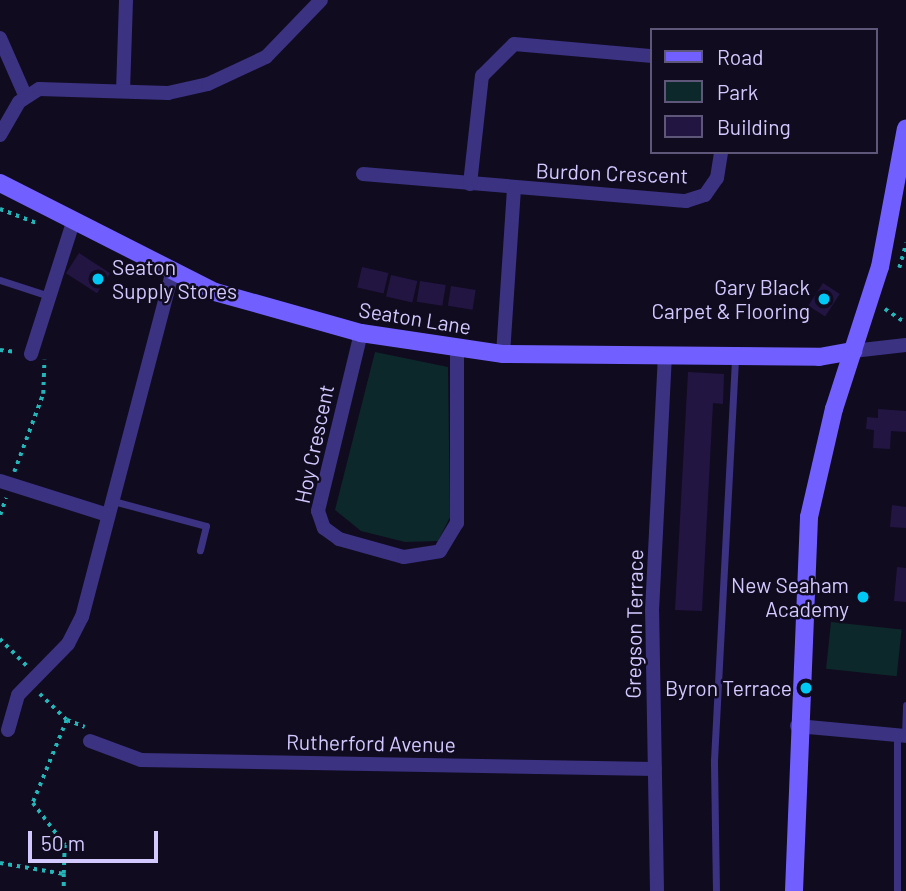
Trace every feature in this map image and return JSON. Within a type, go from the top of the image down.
[{"type":"main road","points":[[794,891],[797,726],[809,517],[853,351],[880,267],[906,128]]},
{"type":"main road","name":"Seaton Lane","points":[[0,183],[172,274],[260,308],[361,333],[503,354],[665,358],[819,357],[853,351]]},
{"type":"street","points":[[123,91],[126,0]]},
{"type":"street","points":[[0,135],[25,95],[39,89],[168,93],[237,72],[266,57],[321,0]]},
{"type":"street","points":[[0,38],[25,95]]},
{"type":"street","points":[[470,184],[482,76],[513,44],[650,56]]},
{"type":"street","name":"Burdon Crescent","points":[[363,174],[514,190],[686,201],[705,195],[718,177],[722,154]]},
{"type":"street","points":[[503,354],[514,190]]},
{"type":"street","points":[[31,354],[73,222]]},
{"type":"street","points":[[8,730],[18,695],[68,645],[82,617],[172,274]]},
{"type":"street","name":"Hoy Crescent","points":[[361,333],[318,511],[324,528],[339,539],[404,556],[440,551],[457,523],[457,349]]},
{"type":"street","points":[[853,351],[906,345]]},
{"type":"street","name":"Gregson Terrace","points":[[657,891],[652,611],[665,358]]},
{"type":"street","points":[[7,483],[110,508]]},
{"type":"street","points":[[797,726],[903,736]]},
{"type":"street","name":"Rutherford Avenue","points":[[90,741],[141,760],[655,769]]},
{"type":"lane","points":[[0,280],[50,296]]},
{"type":"lane","points":[[716,891],[714,760],[736,357]]},
{"type":"lane","points":[[110,508],[206,526],[200,550]]},
{"type":"lane","points":[[897,891],[906,705]]},
{"type":"path","points":[[885,310],[906,323]]},
{"type":"path","points":[[0,515],[7,483],[43,394],[46,361],[31,354]]},
{"type":"path","points":[[0,639],[35,678],[41,696],[67,720],[33,803],[65,845],[64,891]]},
{"type":"path","points":[[0,863],[64,874]]},
{"type":"green space","points":[[375,352],[448,367],[450,517],[438,541],[405,542],[361,531],[335,510]]},
{"type":"green space","points":[[831,622],[902,629],[897,676],[826,669]]},
{"type":"building","points":[[79,253],[110,273],[97,293],[66,273]]},
{"type":"building","points":[[362,267],[388,273],[384,294],[357,287]]},
{"type":"building","points":[[391,275],[417,281],[412,303],[386,296]]},
{"type":"building","points":[[420,281],[446,285],[442,306],[417,302]]},
{"type":"building","name":"Gary Black Carpet & Flooring","points":[[823,283],[840,294],[825,317],[808,306]]},
{"type":"building","points":[[451,286],[476,290],[473,310],[448,306]]},
{"type":"building","points":[[688,372],[724,374],[723,404],[713,403],[702,611],[675,610]]},
{"type":"building","points":[[878,409],[906,411],[906,432],[891,431],[890,449],[873,448],[874,430],[866,429],[867,417],[878,418]]},
{"type":"building","points":[[892,505],[906,507],[906,528],[890,527]]},
{"type":"building","points":[[897,567],[906,568],[906,602],[894,601]]},
{"type":"place","name":"Seaton Supply Stores","points":[[98,279]]},
{"type":"place","name":"Gary Black Carpet & Flooring","points":[[824,299]]},
{"type":"place","name":"New Seaham Academy","points":[[863,597]]},
{"type":"place","name":"Byron Terrace","points":[[806,688]]}]
